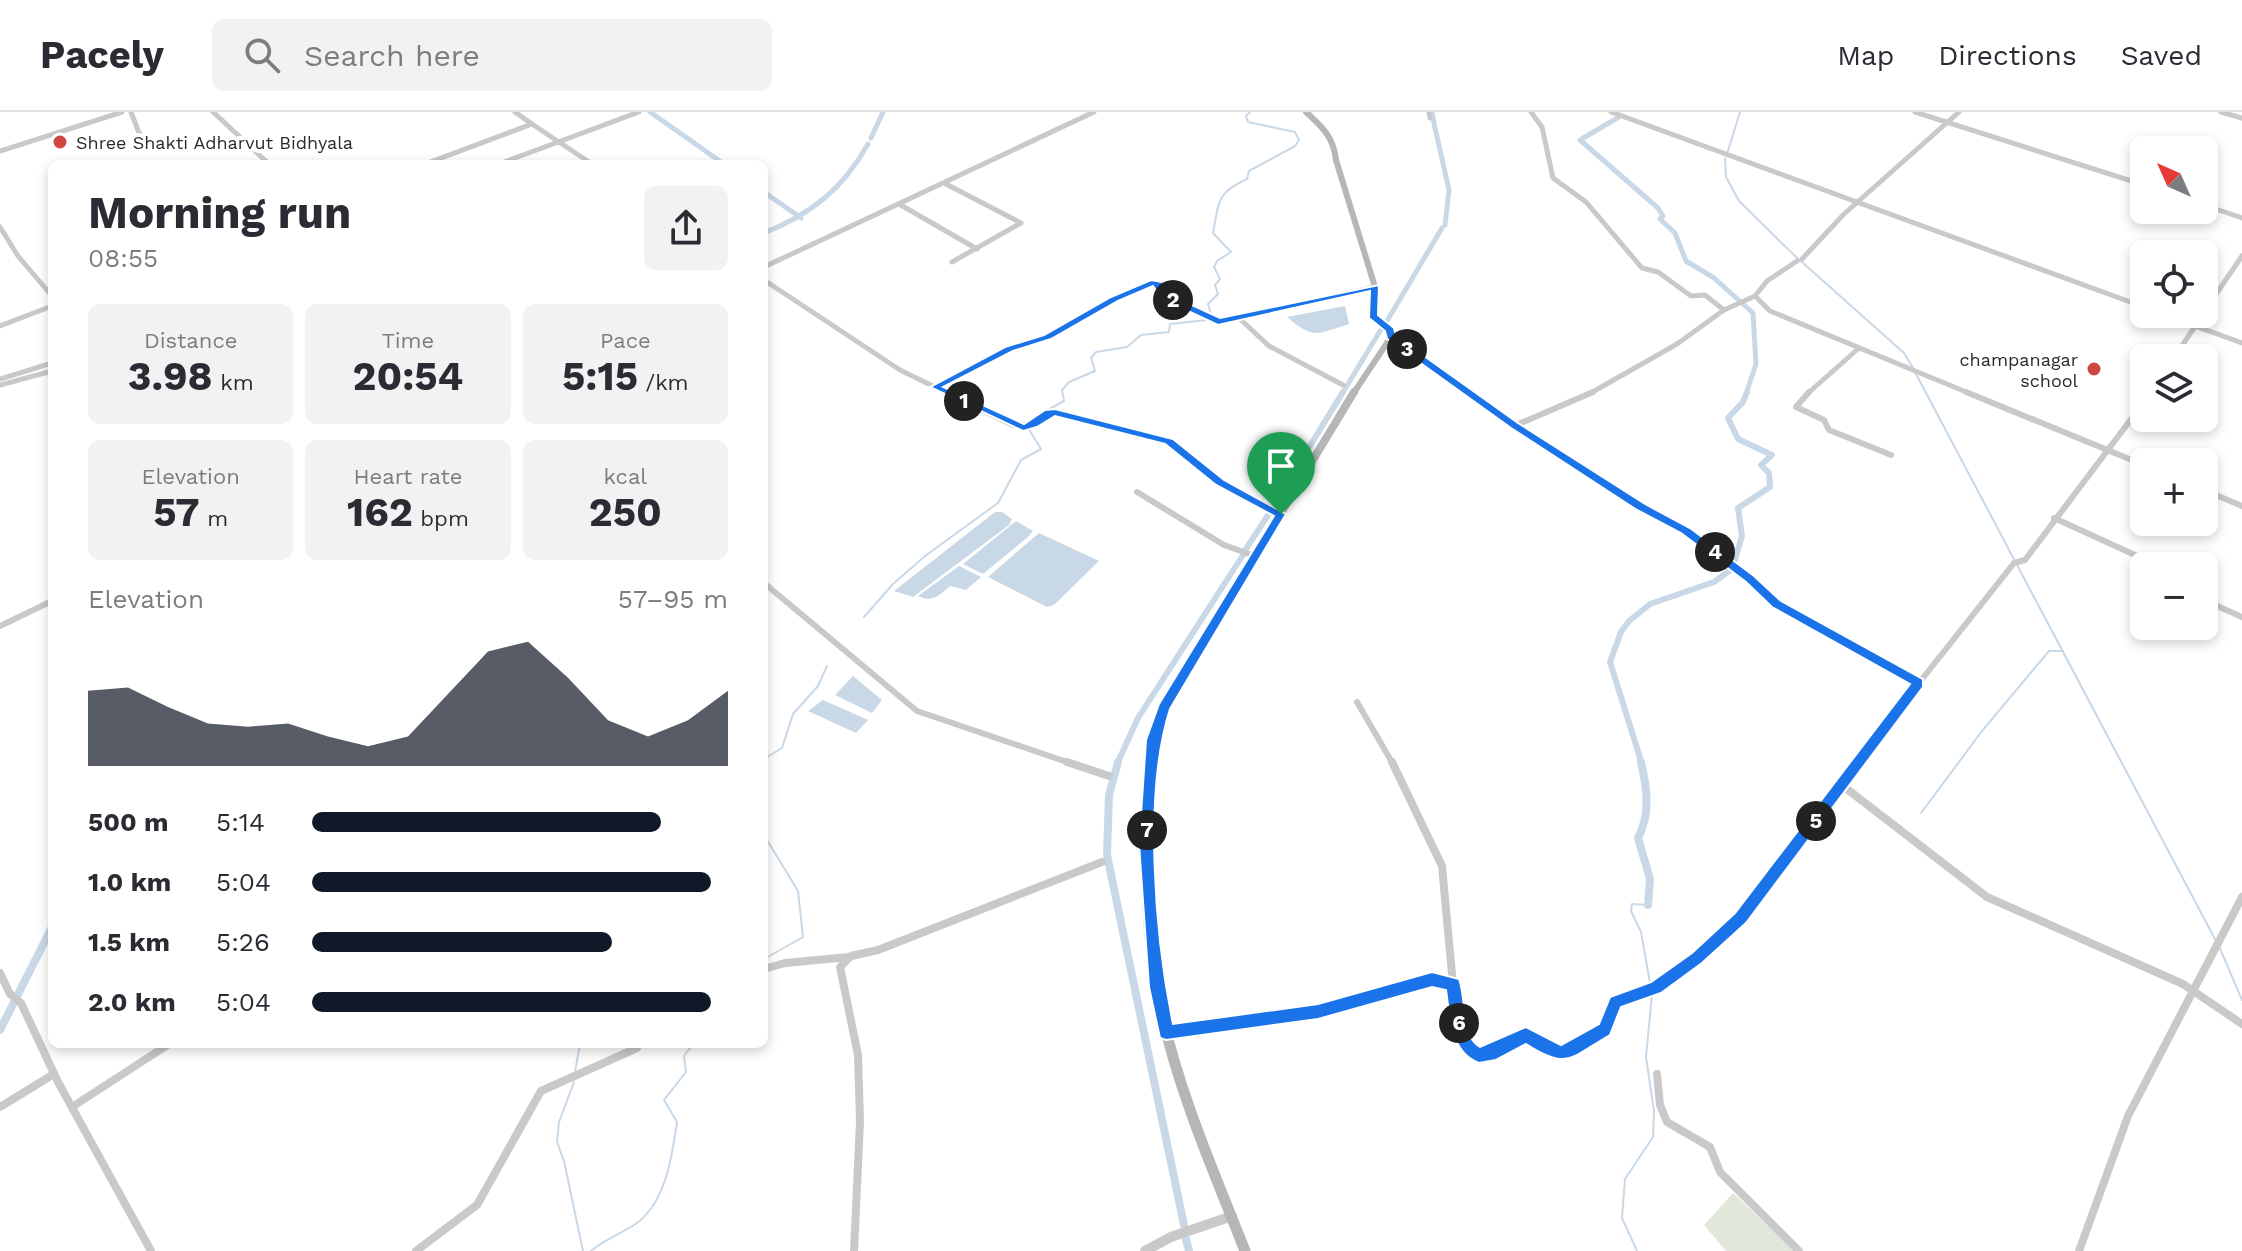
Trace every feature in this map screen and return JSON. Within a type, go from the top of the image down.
[{"type":"main road","points":[[1245,1251],[1166,1032],[1157,987],[1147,844],[1153,740],[1163,708],[1391,337],[1390,330],[1373,316],[1375,287],[1331,135],[1306,112]]},
{"type":"street","points":[[0,151],[122,112]]},
{"type":"street","points":[[131,112],[139,133],[150,142]]},
{"type":"street","points":[[213,112],[265,160]]},
{"type":"street","points":[[515,112],[585,160]]},
{"type":"street","points":[[509,160],[639,112]]},
{"type":"street","points":[[768,265],[1094,112]]},
{"type":"street","points":[[1531,112],[1542,127],[1553,178],[1586,202],[1642,268],[1658,272],[1691,296],[1708,297],[1724,310]]},
{"type":"street","points":[[1611,112],[2130,302]]},
{"type":"street","points":[[1915,112],[2130,181]]},
{"type":"street","points":[[1514,426],[1591,393],[1677,344],[1724,310],[1755,296],[1767,281],[1800,260],[1959,112]]},
{"type":"street","points":[[2221,112],[2242,118]]},
{"type":"street","points":[[436,160],[532,124]]},
{"type":"street","points":[[944,183],[1021,223],[952,262]]},
{"type":"street","points":[[899,204],[977,249]]},
{"type":"street","points":[[2218,210],[2242,218]]},
{"type":"street","points":[[0,227],[18,256],[48,291]]},
{"type":"street","points":[[2218,291],[2242,256]]},
{"type":"street","points":[[768,283],[900,370],[1023,428],[1034,425],[1049,412],[1169,442],[1220,482],[1281,514]]},
{"type":"street","points":[[935,387],[1009,349],[1048,337],[1114,299],[1151,283],[1159,284],[1166,297],[1208,318],[1239,318],[1375,287]]},
{"type":"street","points":[[1755,296],[1770,311],[2130,459]]},
{"type":"street","points":[[0,326],[48,308]]},
{"type":"street","points":[[1239,318],[1269,346],[1343,385]]},
{"type":"street","points":[[2201,328],[2242,343]]},
{"type":"street","points":[[1391,337],[1514,426],[1641,507],[1685,530],[1750,579],[1777,604],[1919,683]]},
{"type":"street","points":[[1859,348],[1812,388],[1796,407],[1824,420],[1829,430],[1891,455]]},
{"type":"street","points":[[0,379],[48,364]]},
{"type":"street","points":[[0,385],[48,372]]},
{"type":"street","points":[[1357,702],[1382,742],[1442,866],[1453,985],[1461,1032],[1469,1049],[1479,1055],[1490,1054],[1526,1035],[1554,1053],[1562,1053],[1605,1030],[1615,1002],[1627,995],[1655,988],[1697,958],[1740,918],[1919,683],[2130,421]]},
{"type":"street","points":[[1137,492],[1224,545],[1255,556]]},
{"type":"street","points":[[2218,496],[2242,506]]},
{"type":"street","points":[[2054,518],[2130,553]]},
{"type":"street","points":[[768,586],[917,711],[1109,776]]},
{"type":"street","points":[[0,626],[48,603]]},
{"type":"street","points":[[2218,606],[2242,617]]},
{"type":"street","points":[[1843,786],[1987,897],[2193,990],[2242,1024]]},
{"type":"street","points":[[768,968],[878,950],[1102,862]]},
{"type":"street","points":[[2079,1251],[2100,1182],[2136,1097],[2210,964],[2242,897]]},
{"type":"street","points":[[851,956],[840,967],[840,977],[851,1012],[858,1055],[860,1122],[854,1251]]},
{"type":"street","points":[[0,973],[18,1001],[54,1074],[151,1251]]},
{"type":"street","points":[[1166,1032],[1318,1011],[1432,980],[1453,985]]},
{"type":"street","points":[[72,1107],[163,1048]]},
{"type":"street","points":[[416,1251],[477,1205],[541,1091],[637,1048]]},
{"type":"street","points":[[0,1107],[54,1074]]},
{"type":"street","points":[[1657,1074],[1659,1110],[1667,1125],[1710,1147],[1720,1172],[1799,1251]]},
{"type":"street","points":[[1145,1251],[1171,1237],[1232,1216]]},
{"type":"shaded area","points":[[1733,1193],[1795,1251],[1726,1251],[1704,1225]]},
{"type":"water","points":[[1345,306],[1349,324],[1322,332],[1310,332],[1287,317]]},
{"type":"water","points":[[995,512],[1002,512],[1012,519],[1009,525],[913,597],[894,591]]},
{"type":"water","points":[[1016,521],[1033,531],[983,574],[963,564]]},
{"type":"water","points":[[1039,533],[1099,561],[1054,605],[1047,607],[988,577]]},
{"type":"water","points":[[959,566],[981,577],[966,590],[950,586],[932,598],[918,596]]},
{"type":"water","points":[[853,676],[882,700],[872,713],[835,695]]},
{"type":"water","points":[[823,700],[868,720],[856,733],[808,711]]},
{"type":"waterway","points":[[650,112],[718,160]]},
{"type":"waterway","points":[[871,138],[883,112]]},
{"type":"waterway","points":[[1212,318],[1208,304],[1218,294],[1215,285],[1220,279],[1214,267],[1217,261],[1231,252],[1213,233],[1221,200],[1229,189],[1247,179],[1249,171],[1295,146],[1299,140],[1295,132],[1248,122],[1246,116],[1250,112]]},
{"type":"waterway","points":[[1432,112],[1435,129]]},
{"type":"waterway","points":[[1727,154],[1740,112]]},
{"type":"waterway","points":[[1619,117],[1580,140],[1658,208],[1663,216],[1660,219],[1675,233],[1686,261],[1714,278],[1753,313],[1756,364],[1746,394]]},
{"type":"waterway","points":[[1436,132],[1449,190],[1445,225]]},
{"type":"waterway","points":[[798,216],[836,187],[868,144]]},
{"type":"waterway","points":[[1725,158],[1726,177],[1739,201],[1794,255],[1904,353],[1913,368]]},
{"type":"waterway","points":[[768,195],[798,216]]},
{"type":"waterway","points":[[768,231],[798,216]]},
{"type":"waterway","points":[[1387,321],[1442,228]]},
{"type":"waterway","points":[[1035,417],[1064,401],[1062,390],[1069,382],[1095,371],[1091,358],[1096,352],[1127,347],[1141,335],[1169,332],[1170,324],[1207,320]]},
{"type":"waterway","points":[[1342,394],[1383,326]]},
{"type":"waterway","points":[[1916,374],[2063,651]]},
{"type":"waterway","points":[[1272,508],[1343,392]]},
{"type":"waterway","points":[[1734,563],[1742,536],[1738,508],[1770,487],[1769,473],[1761,465],[1772,455],[1738,439],[1728,418],[1743,402],[1747,392]]},
{"type":"waterway","points":[[864,617],[893,584],[925,556],[998,503],[1021,460],[1041,449],[1028,428]]},
{"type":"waterway","points":[[1244,552],[1270,512]]},
{"type":"waterway","points":[[1117,764],[1138,718],[1243,555]]},
{"type":"waterway","points":[[1642,764],[1610,662],[1621,632],[1650,604],[1714,582],[1732,569]]},
{"type":"waterway","points":[[1921,813],[1982,731],[2049,651],[2063,651]]},
{"type":"waterway","points":[[2063,651],[2216,941]]},
{"type":"waterway","points":[[768,757],[782,748],[793,714],[818,686],[827,666]]},
{"type":"waterway","points":[[1118,762],[1109,795],[1107,855],[1184,1225]]},
{"type":"waterway","points":[[1641,762],[1647,800],[1645,819],[1638,838],[1650,879],[1648,905]]},
{"type":"waterway","points":[[768,842],[798,891],[803,937],[768,957]]},
{"type":"waterway","points":[[1648,905],[1632,904],[1631,911],[1641,932],[1650,983]]},
{"type":"waterway","points":[[0,1030],[48,935]]},
{"type":"waterway","points":[[2219,946],[2242,1000]]},
{"type":"waterway","points":[[1637,1251],[1622,1218],[1625,1179],[1653,1137],[1654,1111],[1646,1057],[1652,994]]},
{"type":"waterway","points":[[575,1072],[579,1048]]},
{"type":"waterway","points":[[591,1251],[634,1225],[654,1205],[670,1164],[677,1122],[664,1100],[686,1072],[684,1056],[690,1048]]},
{"type":"waterway","points":[[574,1082],[559,1122],[557,1142],[564,1161],[583,1251]]},
{"type":"waterway","points":[[1186,1239],[1189,1251]]},
{"type":"place","name":"Shree Shakti Adharvut Bidhyala","points":[[60,142]]},
{"type":"place","name":"champanagar school","points":[[2094,369]]},
{"type":"route","points":[[1151,283],[1159,284],[1166,297],[1218,322],[1375,287],[1373,316],[1376,320],[1390,330],[1391,337],[1439,372],[1514,426],[1641,507],[1685,530],[1750,579],[1777,604],[1919,683],[1740,918],[1697,958],[1655,988],[1627,995],[1615,1002],[1605,1030],[1562,1053],[1554,1053],[1534,1037],[1526,1035],[1490,1054],[1479,1055],[1469,1049],[1461,1032],[1453,985],[1432,980],[1318,1011],[1166,1032],[1157,987],[1147,844],[1153,740],[1163,708],[1281,514],[1265,509],[1220,482],[1169,442],[1049,412],[1034,425],[1023,428],[935,387],[1018,345],[1048,337],[1114,299],[1151,283]]}]
